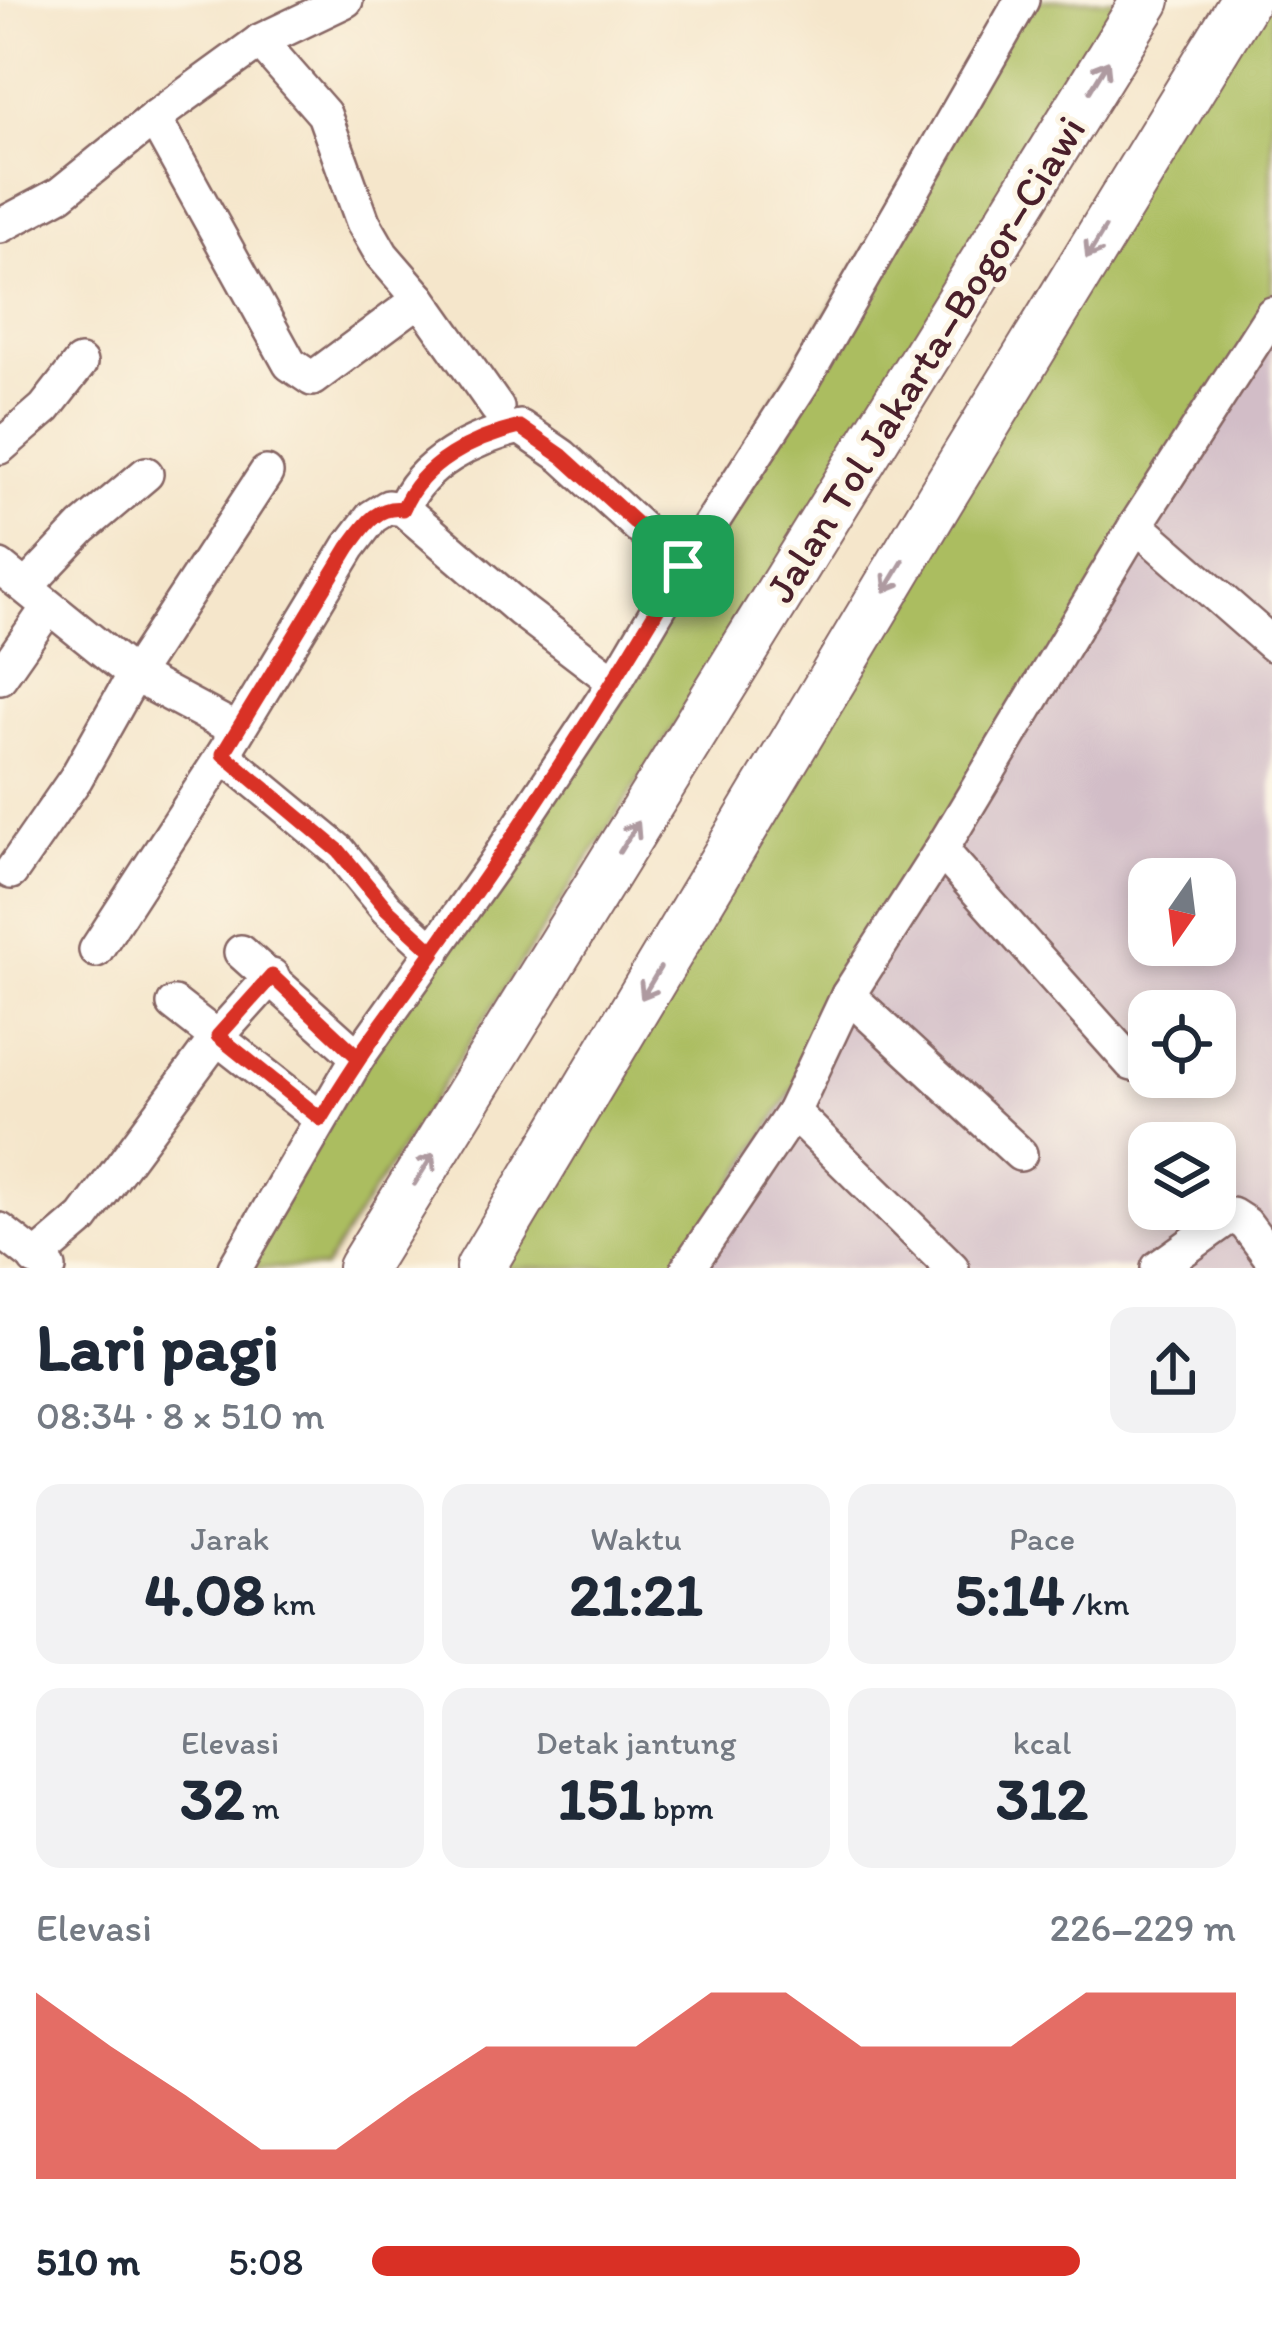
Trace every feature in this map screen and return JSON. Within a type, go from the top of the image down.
[{"type":"highway","name":"Jalan Tol Jakarta–Bogor–Ciawi","points":[[362,1268],[1146,0]]},
{"type":"highway","name":"Jalan Tol Jakarta–Bogor–Ciawi","points":[[480,1268],[952,478],[1245,0]]},
{"type":"street","points":[[0,226],[61,194],[260,41],[346,0]]},
{"type":"street","points":[[235,1268],[358,1057],[615,682],[683,566],[802,383],[1022,0]]},
{"type":"street","points":[[260,41],[324,114],[363,222],[382,255],[420,299],[497,409]]},
{"type":"street","points":[[154,118],[290,364],[302,374],[312,379],[420,299]]},
{"type":"street","points":[[688,1268],[793,1112],[848,994],[941,850],[1136,525],[1272,314]]},
{"type":"street","points":[[0,447],[45,408],[80,363]]},
{"type":"street","points":[[403,509],[422,476],[441,462],[472,444],[520,427],[562,456],[683,566]]},
{"type":"street","points":[[11,872],[76,778],[134,675],[266,473]]},
{"type":"street","points":[[0,677],[15,579],[146,474]]},
{"type":"street","points":[[95,950],[349,547],[372,517],[388,507],[403,509],[522,611],[615,682]]},
{"type":"street","points":[[1136,525],[1272,644]]},
{"type":"street","points":[[15,579],[134,675],[230,742],[339,851],[386,908],[434,952]]},
{"type":"street","points":[[941,850],[1128,1060]]},
{"type":"street","points":[[241,952],[358,1057]]},
{"type":"street","points":[[0,1230],[42,1263],[83,1219],[218,1036],[272,976]]},
{"type":"street","points":[[848,994],[1020,1154]]},
{"type":"street","points":[[174,1004],[321,1119]]},
{"type":"street","points":[[793,1112],[952,1268]]},
{"type":"street","points":[[1158,1268],[1232,1215],[1246,1224],[1272,1259]]},
{"type":"shaded area","points":[[1272,179],[1272,1268],[645,1268]]},
{"type":"green space","points":[[1021,0],[1143,0],[324,1268],[235,1268]]},
{"type":"green space","points":[[1245,0],[1272,0],[1272,322],[681,1268],[480,1268]]},
{"type":"route","points":[[683,566],[562,456],[520,427],[472,444],[441,462],[422,476],[403,509],[388,507],[372,517],[223,754],[339,851],[386,908],[434,952],[358,1057],[272,976],[218,1036],[321,1119],[358,1057],[434,952],[494,866],[615,682],[683,566]]}]
